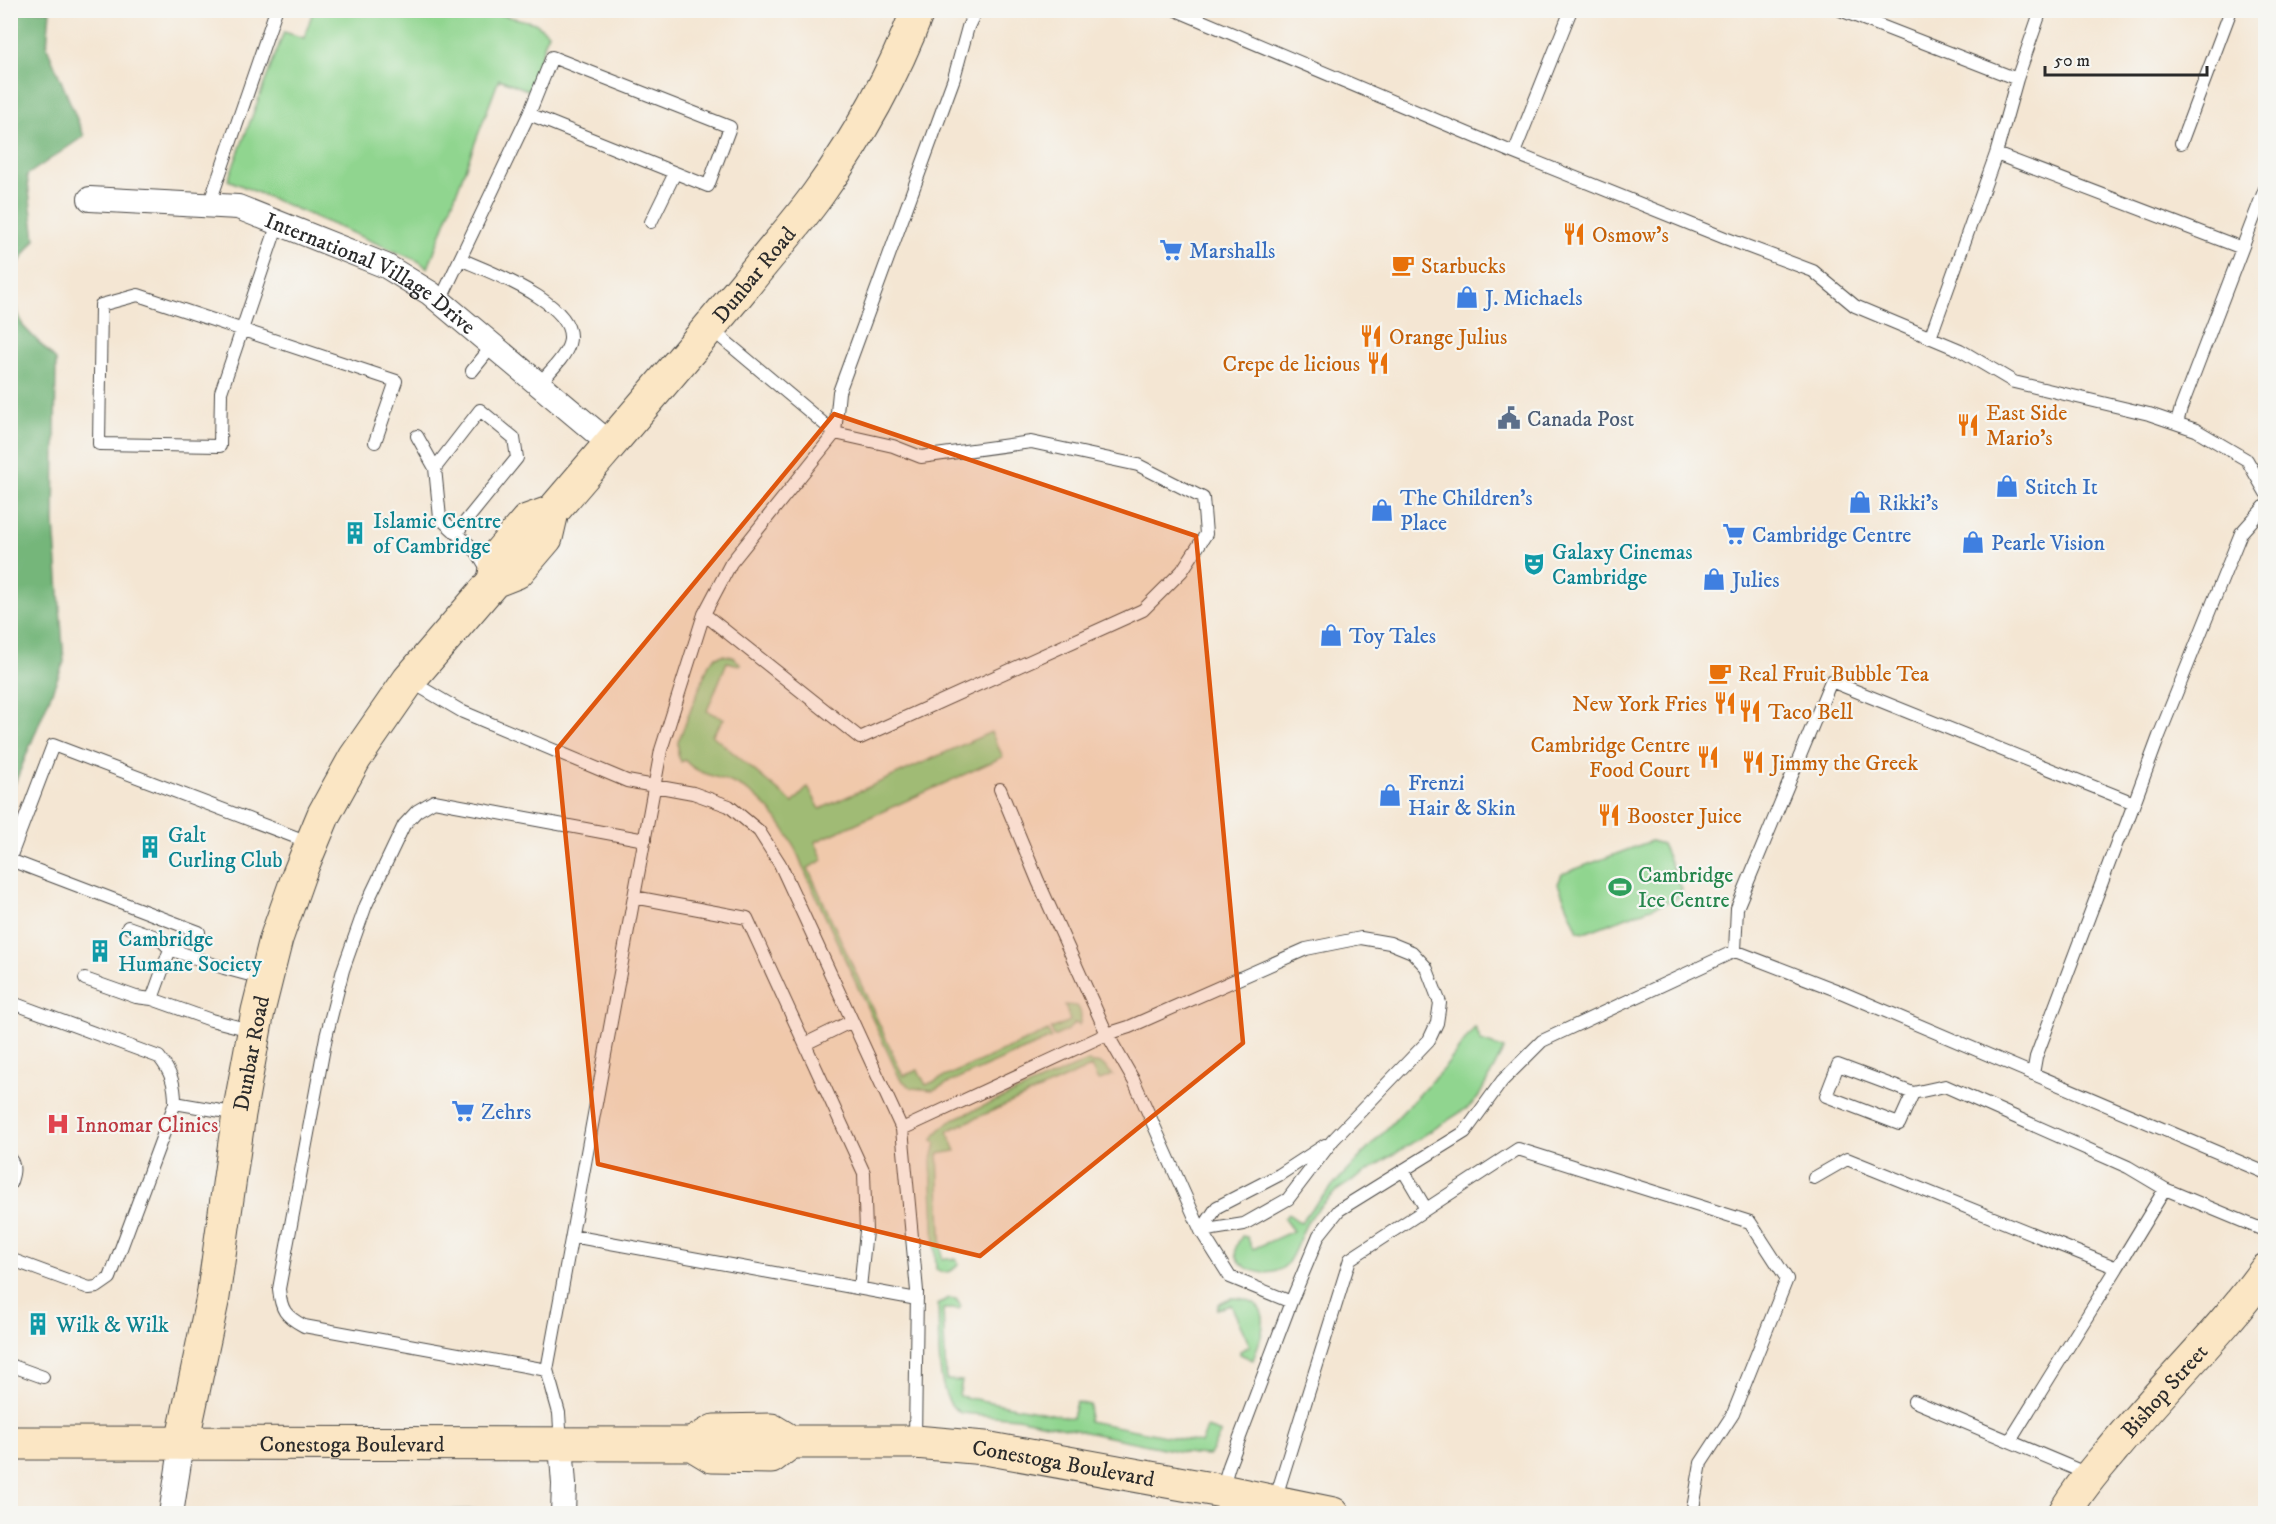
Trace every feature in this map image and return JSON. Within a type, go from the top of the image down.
[{"type":"street","name":"Dunbar Road","points":[[183,1443],[213,1297],[239,1114],[254,1032],[276,939],[324,814],[355,758],[409,680],[494,581],[498,555],[527,521],[552,512],[709,328],[817,195],[855,139],[887,82],[918,10]]},
{"type":"street","name":"International Village Drive","points":[[90,198],[237,207],[386,266],[440,301],[610,444]]},
{"type":"street","name":"Bishop Street","points":[[2064,1514],[2091,1475],[2148,1405],[2207,1344],[2265,1270]]},
{"type":"street","name":"Conestoga Boulevard","points":[[10,1443],[692,1444],[714,1431],[771,1430],[791,1442],[915,1442],[985,1449],[1222,1491],[1333,1514]]},
{"type":"street","points":[[171,1514],[183,1443]]},
{"type":"street","points":[[561,1444],[564,1484],[563,1514]]},
{"type":"lane","points":[[209,205],[276,10]]},
{"type":"lane","points":[[561,1444],[560,1413],[547,1370],[661,750],[704,614],[731,563],[835,433],[839,392],[954,78],[968,27],[976,10]]},
{"type":"lane","points":[[1176,10],[1514,153],[1813,271],[1855,306],[1960,350],[2014,382],[2149,414],[2196,430],[2247,460],[2265,493]]},
{"type":"lane","points":[[1514,153],[1571,10]]},
{"type":"lane","points":[[1840,10],[2017,79]]},
{"type":"lane","points":[[1930,338],[1996,154],[2017,79],[2041,10]]},
{"type":"lane","points":[[2181,143],[2231,10]]},
{"type":"lane","points":[[440,301],[529,114],[552,57],[730,127],[708,186],[529,114]]},
{"type":"lane","points":[[1996,154],[2242,248]]},
{"type":"lane","points":[[651,222],[675,173]]},
{"type":"lane","points":[[2177,423],[2265,186]]},
{"type":"lane","points":[[278,223],[242,330],[221,392],[220,446],[99,444],[101,305],[138,295],[242,330],[396,381],[375,442]]},
{"type":"lane","points":[[460,259],[512,282],[543,299],[562,316],[570,331],[569,344],[539,384]]},
{"type":"lane","points":[[704,614],[860,738],[1143,610],[1182,571],[1206,534],[1203,498],[1138,465],[1031,442],[921,457],[893,446],[835,433],[709,328]]},
{"type":"lane","points":[[472,371],[493,345]]},
{"type":"lane","points":[[435,468],[480,410],[514,438],[517,458],[457,532]]},
{"type":"lane","points":[[417,436],[435,468],[440,518],[477,552],[494,581]]},
{"type":"lane","points":[[2033,1074],[2036,1057],[2044,1036],[2241,533],[2265,505]]},
{"type":"lane","points":[[409,680],[463,712],[627,781],[693,793],[729,806],[759,831],[780,864],[902,1129],[917,1299],[915,1442]]},
{"type":"lane","points":[[1735,951],[1737,909],[1831,681],[2134,803]]},
{"type":"lane","points":[[199,932],[10,859],[53,745],[312,843]]},
{"type":"lane","points":[[1000,789],[1038,881],[1107,1034],[1134,1081],[1201,1231],[1230,1277],[1291,1302]]},
{"type":"lane","points":[[547,1370],[304,1326],[290,1318],[281,1305],[279,1289],[326,1037],[343,970],[366,905],[404,825],[417,811],[434,801],[645,840]]},
{"type":"lane","points":[[634,897],[747,918],[864,1173],[866,1231],[860,1288]]},
{"type":"lane","points":[[128,927],[159,938],[170,949],[224,968],[266,979]]},
{"type":"lane","points":[[902,1129],[1107,1034],[1129,1027],[1306,950],[1361,938],[1390,943],[1412,952],[1426,966],[1440,1003],[1437,1023],[1429,1040],[1333,1140],[1288,1199],[1244,1224],[1201,1231]]},
{"type":"lane","points":[[152,999],[170,949]]},
{"type":"lane","points":[[1222,1491],[1229,1466],[1291,1302],[1319,1235],[1339,1210],[1465,1132],[1502,1081],[1542,1041],[1735,951],[1836,990],[2265,1173]]},
{"type":"lane","points":[[85,979],[136,997],[152,999],[211,1020],[254,1032]]},
{"type":"lane","points":[[10,1002],[159,1057],[170,1071],[175,1086],[175,1103],[110,1278],[97,1287],[89,1288],[10,1259]]},
{"type":"lane","points":[[805,1044],[852,1021]]},
{"type":"lane","points":[[1913,1093],[1899,1124],[1826,1096],[1838,1065],[1913,1093],[1945,1086],[2128,1167],[2165,1189],[2265,1231]]},
{"type":"lane","points":[[175,1103],[239,1114]]},
{"type":"lane","points":[[1201,1231],[1217,1207],[1279,1175],[1333,1140]]},
{"type":"lane","points":[[1274,1502],[1350,1258],[1518,1149],[1750,1222],[1787,1279],[1733,1414],[1701,1463],[1692,1514]]},
{"type":"lane","points":[[10,1159],[13,1161],[14,1176],[10,1184]]},
{"type":"lane","points":[[1814,1178],[1847,1159],[2117,1268]]},
{"type":"lane","points":[[1403,1170],[1426,1209]]},
{"type":"lane","points":[[2010,1441],[2165,1189]]},
{"type":"lane","points":[[572,1236],[917,1299]]},
{"type":"lane","points":[[10,1365],[43,1377]]},
{"type":"lane","points":[[1914,1401],[2091,1475]]},
{"type":"highlighted area","points":[[834,414],[1196,536],[1243,1043],[980,1256],[598,1164],[557,749]]},
{"type":"green space","points":[[11,10],[50,11],[47,47],[84,136],[27,175],[35,239],[11,274]]},
{"type":"green space","points":[[313,11],[485,11],[535,23],[548,33],[530,91],[499,79],[428,268],[418,261],[228,180],[284,32],[304,38]]},
{"type":"green space","points":[[11,295],[23,326],[56,360],[54,523],[64,662],[11,793]]},
{"type":"green space","points":[[723,655],[733,657],[741,664],[727,662],[707,711],[724,719],[712,735],[793,803],[808,787],[820,809],[991,732],[1003,757],[815,842],[823,860],[808,868],[903,1076],[918,1070],[926,1085],[1048,1031],[1051,1038],[933,1090],[912,1088],[900,1079],[793,844],[778,820],[769,809],[747,791],[728,781],[695,769],[685,760],[681,762],[678,755],[678,742],[709,664],[716,657]]},
{"type":"green space","name":"Cambridge Ice Centre","points":[[1651,841],[1662,844],[1682,889],[1678,898],[1587,932],[1578,931],[1558,884],[1562,874]]},
{"type":"green space","points":[[1065,1005],[1077,1006],[1081,1013],[1079,1025],[1075,1023],[1068,1030],[1054,1037],[1051,1029],[1070,1021]]},
{"type":"green space","points":[[1475,1027],[1481,1041],[1504,1049],[1478,1098],[1469,1107],[1339,1189],[1310,1218],[1286,1265],[1267,1273],[1253,1270],[1241,1263],[1237,1257],[1236,1246],[1242,1236],[1247,1237],[1253,1249],[1293,1231],[1284,1219],[1288,1214],[1301,1223],[1310,1210],[1446,1066]]},
{"type":"green space","points":[[1086,1062],[1102,1064],[1113,1075],[1098,1081],[1091,1067],[947,1131],[956,1151],[938,1154],[942,1259],[957,1259],[958,1264],[948,1272],[936,1269],[931,1163],[936,1143],[932,1140],[940,1129],[956,1118]]},
{"type":"green space","points":[[948,1298],[956,1299],[961,1306],[959,1309],[943,1309],[946,1380],[962,1381],[959,1396],[1072,1418],[1076,1402],[1090,1405],[1088,1421],[1201,1443],[1207,1428],[1221,1433],[1209,1455],[1192,1454],[1017,1418],[961,1413],[952,1406],[946,1395],[940,1364],[938,1304]]},
{"type":"green space","points":[[1232,1298],[1256,1304],[1261,1310],[1263,1329],[1253,1360],[1240,1354],[1240,1351],[1250,1346],[1231,1305],[1217,1309],[1219,1304]]},
{"type":"water","points":[[492,1510],[494,1513],[250,1513],[252,1512]]},
{"type":"place","name":"Osmow's","points":[[1574,234]]},
{"type":"place","name":"Marshalls","points":[[1171,250]]},
{"type":"place","name":"Starbucks","points":[[1403,265]]},
{"type":"place","name":"J. Michaels","points":[[1467,297]]},
{"type":"place","name":"Orange Julius","points":[[1371,336]]},
{"type":"place","name":"Crepe de licious","points":[[1378,363]]},
{"type":"place","name":"Canada Post","points":[[1509,418]]},
{"type":"place","name":"East Side Mario's","points":[[1968,425]]},
{"type":"place","name":"Stitch It","points":[[2007,486]]},
{"type":"place","name":"Rikki's","points":[[1860,502]]},
{"type":"place","name":"The Children's Place","points":[[1382,510]]},
{"type":"place","name":"Islamic Centre of Cambridge","points":[[355,533]]},
{"type":"place","name":"Cambridge Centre","points":[[1734,534]]},
{"type":"place","name":"Pearle Vision","points":[[1973,542]]},
{"type":"place","name":"Galaxy Cinemas Cambridge","points":[[1534,564]]},
{"type":"place","name":"Julies","points":[[1714,579]]},
{"type":"place","name":"Toy Tales","points":[[1331,635]]},
{"type":"place","name":"Real Fruit Bubble Tea","points":[[1720,673]]},
{"type":"place","name":"New York Fries","points":[[1725,703]]},
{"type":"place","name":"Taco Bell","points":[[1750,711]]},
{"type":"place","name":"Cambridge Centre Food Court","points":[[1708,757]]},
{"type":"place","name":"Jimmy the Greek","points":[[1753,762]]},
{"type":"place","name":"Frenzi Hair & Skin","points":[[1390,795]]},
{"type":"place","name":"Booster Juice","points":[[1609,815]]},
{"type":"place","name":"Galt Curling Club","points":[[150,847]]},
{"type":"place","name":"Cambridge Ice Centre","points":[[1620,887]]},
{"type":"place","name":"Cambridge Humane Society","points":[[100,951]]},
{"type":"place","name":"Zehrs","points":[[463,1111]]},
{"type":"place","name":"Innomar Clinics","points":[[58,1124]]},
{"type":"place","name":"Wilk & Wilk","points":[[38,1324]]}]
